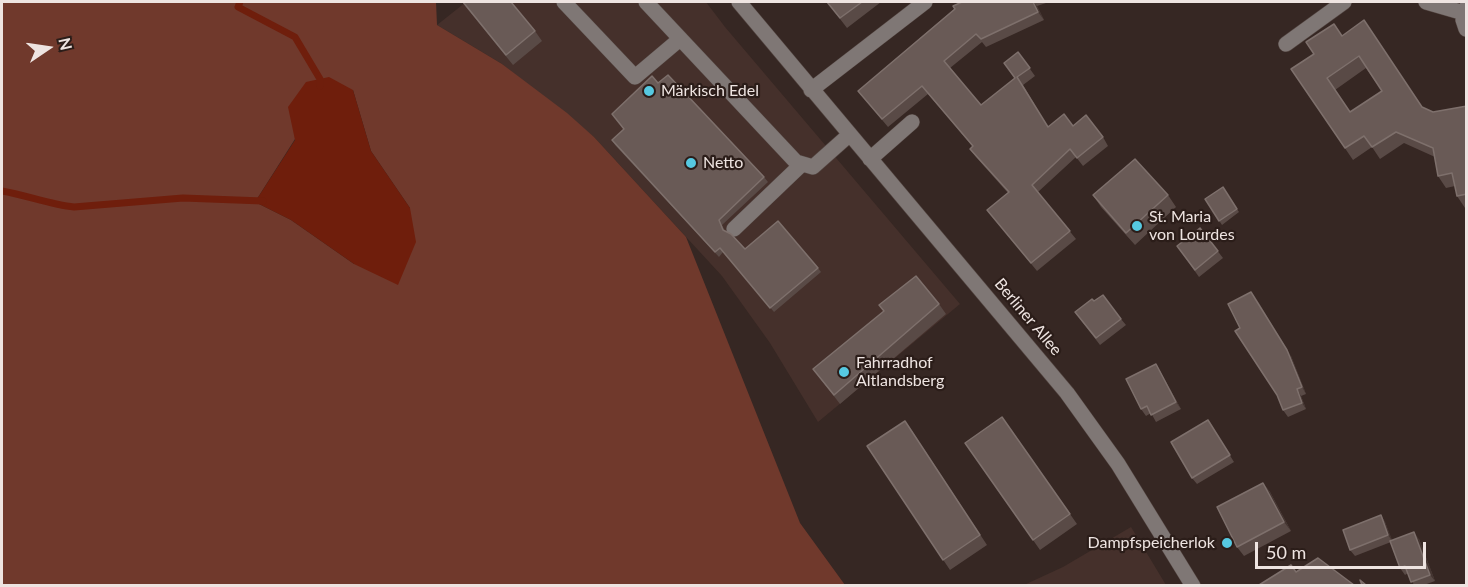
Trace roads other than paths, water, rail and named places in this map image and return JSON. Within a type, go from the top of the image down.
[{"type":"street","points":[[564,2],[635,77],[680,39]]},
{"type":"street","points":[[646,2],[796,162],[813,167],[849,135]]},
{"type":"street","name":"Berliner Allee","points":[[739,2],[1084,415],[1193,585]]},
{"type":"street","points":[[811,90],[925,2]]},
{"type":"street","points":[[1286,44],[1326,7],[1344,2]]},
{"type":"street","points":[[1426,2],[1465,11],[1467,29]]},
{"type":"street","points":[[870,159],[912,122]]},
{"type":"street","points":[[734,229],[802,164]]},
{"type":"waterway","points":[[240,2],[238,7],[295,37],[320,79],[320,86]]},
{"type":"waterway","points":[[2,191],[74,207],[183,198],[263,201]]},
{"type":"place","name":"Märkisch Edel","points":[[649,91]]},
{"type":"place","name":"Netto","points":[[691,163]]},
{"type":"place","name":"St. Maria von Lourdes","points":[[1137,226]]},
{"type":"place","name":"Fahrradhof Altlandsberg","points":[[844,372]]},
{"type":"place","name":"Dampfspeicherlok","points":[[1227,543]]}]
